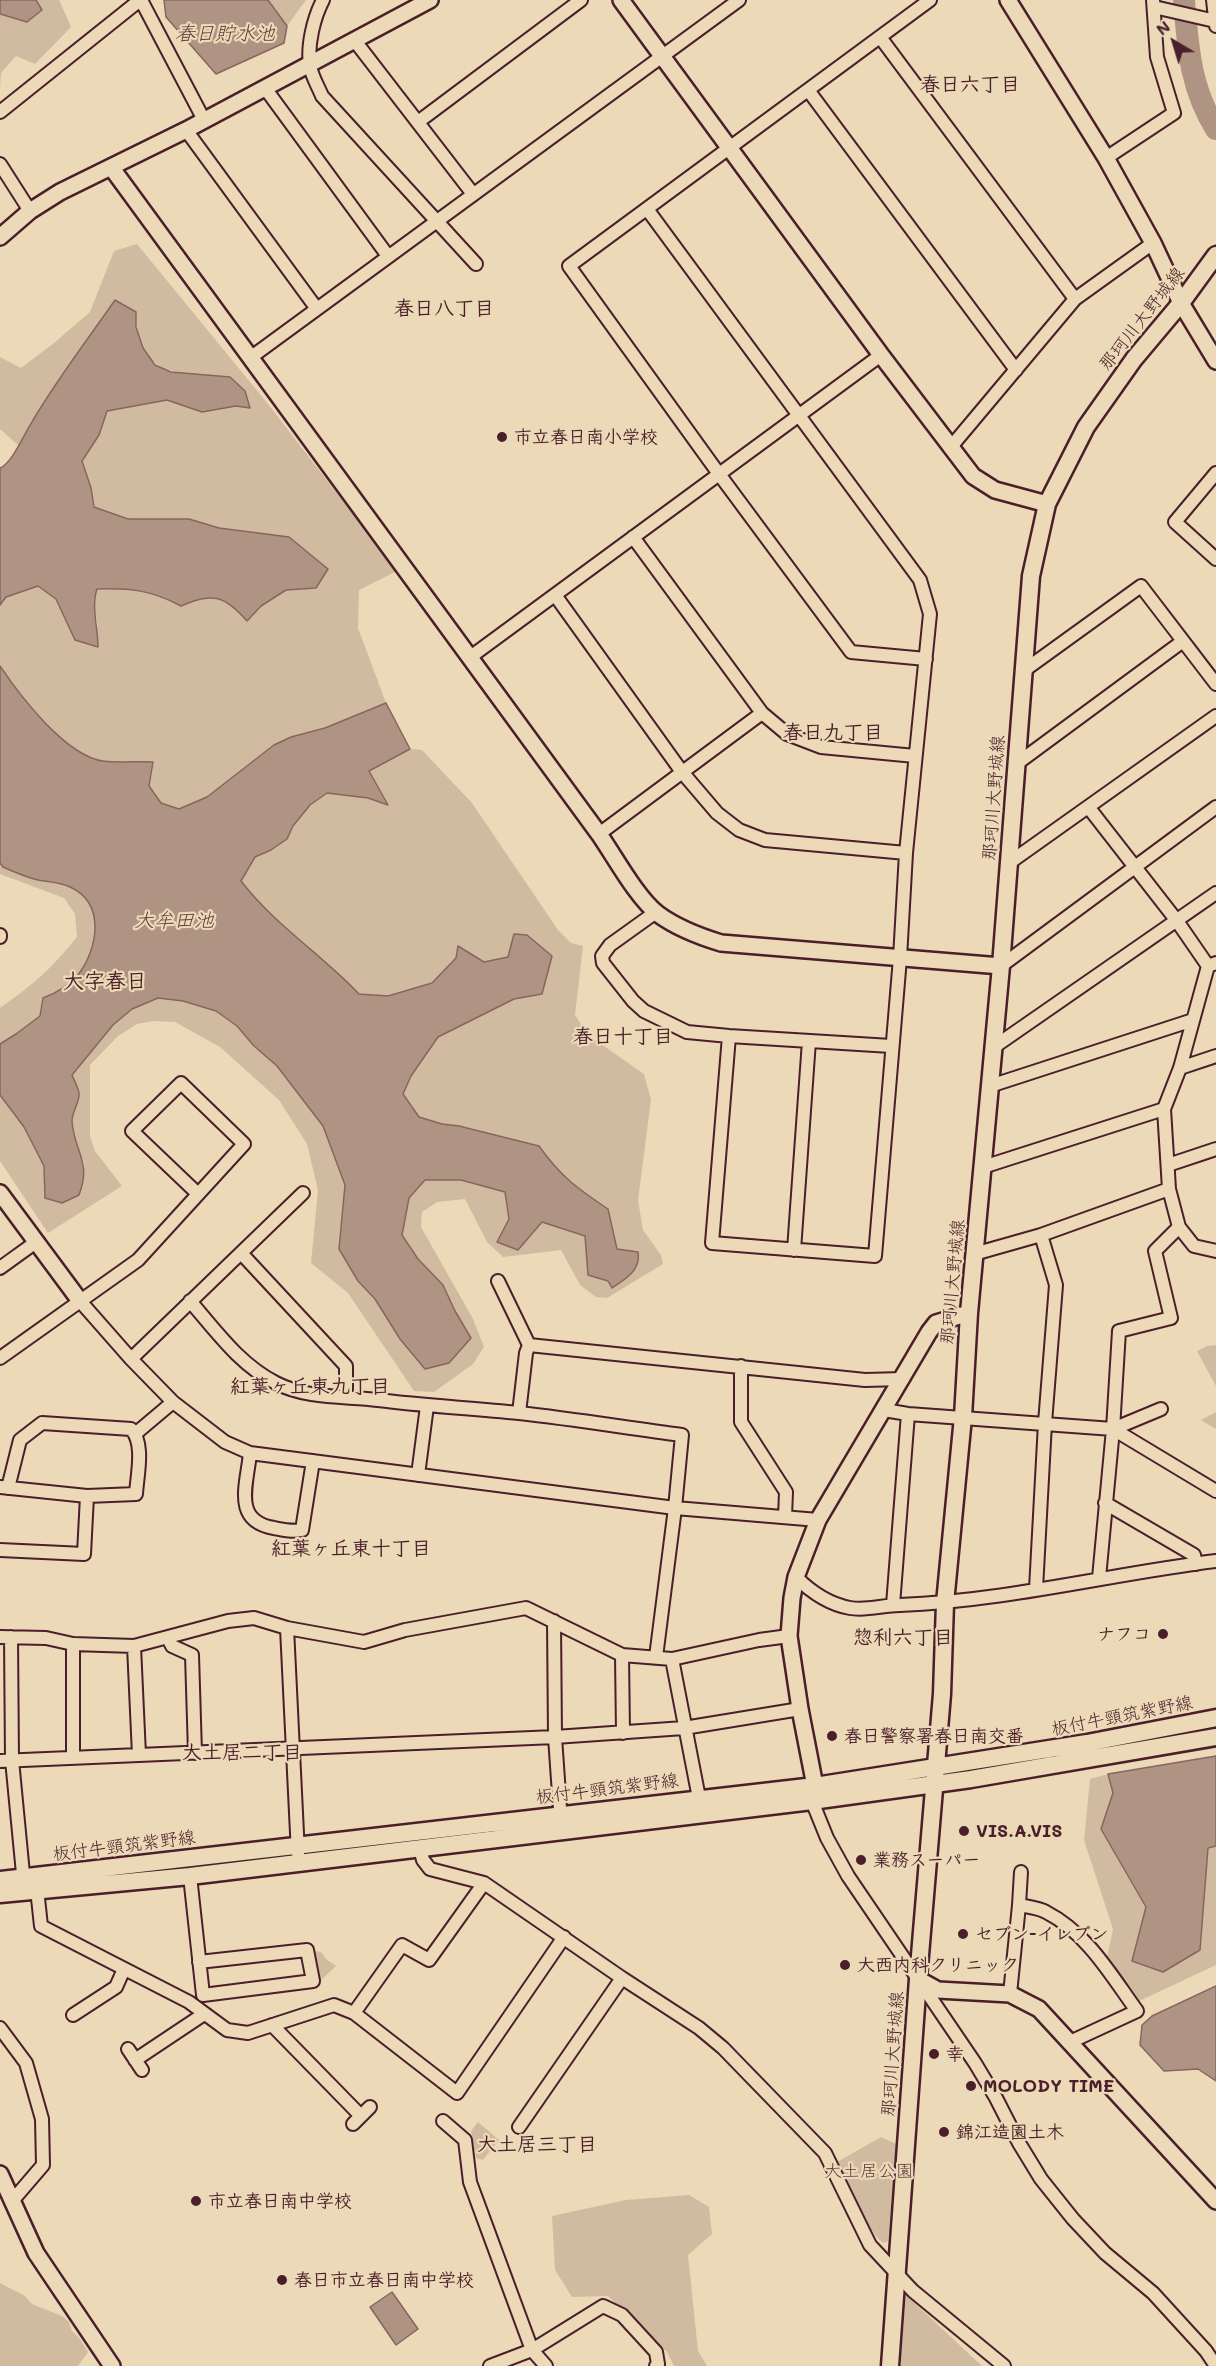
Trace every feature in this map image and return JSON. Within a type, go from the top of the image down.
[{"type":"main road","name":"那珂川大野城線","points":[[890,2366],[918,1979],[942,1694],[945,1603],[1001,966],[1030,576],[1047,504],[1086,427],[1134,359],[1181,303],[1216,255]]},
{"type":"main road","name":"板付牛頸筑紫野線","points":[[0,1893],[28,1886],[298,1854],[420,1848],[562,1831],[814,1793],[935,1767],[1087,1743],[1216,1718]]},
{"type":"main road","name":"板付牛頸筑紫野線","points":[[0,1880],[28,1886],[190,1876],[413,1834],[560,1814],[699,1798],[935,1785],[1216,1737]]},
{"type":"street","points":[[0,112],[140,0],[204,120]]},
{"type":"street","points":[[323,0],[311,37],[310,65],[322,96],[476,264]]},
{"type":"street","points":[[0,237],[30,211],[60,192],[186,130],[430,0]]},
{"type":"street","points":[[418,122],[581,0]]},
{"type":"street","points":[[621,0],[881,355],[973,476],[995,490],[1047,504]]},
{"type":"street","points":[[250,358],[738,0]]},
{"type":"street","points":[[926,659],[851,652],[569,266],[930,0]]},
{"type":"street","points":[[1008,0],[1107,158],[1153,243],[1181,303],[1216,361]]},
{"type":"street","points":[[1107,158],[1174,113],[1157,57],[1157,5],[1213,22],[1213,0]]},
{"type":"street","points":[[880,37],[1075,299]]},
{"type":"street","points":[[355,41],[473,194]]},
{"type":"street","points":[[265,88],[388,256]]},
{"type":"street","points":[[808,90],[1016,370]]},
{"type":"street","points":[[186,130],[316,309]]},
{"type":"street","points":[[0,164],[30,211]]},
{"type":"street","points":[[111,168],[599,834],[639,892],[656,912],[694,935],[722,943],[1001,966],[1216,807]]},
{"type":"street","points":[[647,209],[920,580],[930,614],[906,853],[900,958],[875,1256],[712,1244],[729,1036]]},
{"type":"street","points":[[950,448],[1075,299],[1153,243]]},
{"type":"street","points":[[469,658],[881,355]]},
{"type":"street","points":[[1216,473],[1175,522],[1216,559]]},
{"type":"street","points":[[633,537],[762,713],[787,734],[821,747],[915,756]]},
{"type":"street","points":[[1022,672],[1141,586],[1216,684]]},
{"type":"street","points":[[555,595],[682,772],[717,813],[739,830],[765,840],[906,853]]},
{"type":"street","points":[[1015,765],[1183,641]]},
{"type":"street","points":[[599,834],[762,713]]},
{"type":"street","points":[[1009,863],[1216,716]]},
{"type":"street","points":[[1089,808],[1212,964],[1180,1068],[1164,1109],[1169,1190],[1179,1227],[1194,1246],[1216,1251]]},
{"type":"street","points":[[994,1047],[1216,892]]},
{"type":"street","points":[[656,912],[610,945],[602,956],[603,963],[633,1001],[644,1011],[687,1032],[891,1046]]},
{"type":"street","points":[[990,1086],[1193,1020]]},
{"type":"street","points":[[794,1250],[809,1041]]},
{"type":"street","points":[[1180,1068],[1216,1056]]},
{"type":"street","points":[[0,1358],[138,1260],[244,1144],[181,1083],[132,1131],[197,1193]]},
{"type":"street","points":[[983,1167],[1164,1109]]},
{"type":"street","points":[[1168,1165],[1216,1149]]},
{"type":"street","points":[[974,1254],[1041,1235],[1169,1190]]},
{"type":"street","points":[[0,1193],[80,1301],[131,1359],[173,1402],[225,1442],[250,1453],[675,1508],[818,1520]]},
{"type":"street","points":[[131,1359],[303,1193]]},
{"type":"street","points":[[1099,1578],[1113,1429],[1119,1331],[1171,1318],[1155,1251],[1179,1227]]},
{"type":"street","points":[[1036,1589],[1045,1424],[1056,1285],[1041,1235]]},
{"type":"street","points":[[0,1268],[36,1242]]},
{"type":"street","points":[[241,1253],[346,1366],[346,1396]]},
{"type":"street","points":[[498,1281],[529,1345],[526,1353],[519,1413]]},
{"type":"street","points":[[190,1301],[250,1367],[276,1383],[306,1394],[519,1413],[682,1436],[656,1657]]},
{"type":"street","points":[[969,1313],[936,1323],[818,1520],[796,1577],[789,1636],[814,1793],[827,1838],[848,1876],[975,2064],[1041,2179],[1073,2219],[1105,2253],[1153,2293],[1206,2351],[1216,2366]]},
{"type":"street","points":[[529,1345],[865,1380],[903,1379]]},
{"type":"street","points":[[741,1366],[741,1422],[786,1492],[784,1517]]},
{"type":"street","points":[[135,1434],[173,1402]]},
{"type":"street","points":[[418,1475],[427,1406]]},
{"type":"street","points":[[884,1410],[908,1414],[1113,1429],[1161,1409]]},
{"type":"street","points":[[893,1605],[908,1414]]},
{"type":"street","points":[[42,1423],[131,1429],[135,1434],[138,1445],[136,1494],[87,1496],[4,1488],[20,1440],[42,1423]]},
{"type":"street","points":[[1113,1429],[1216,1491]]},
{"type":"street","points":[[250,1453],[245,1503],[248,1516],[261,1526],[294,1532],[302,1530],[313,1461]]},
{"type":"street","points":[[0,1550],[84,1554],[87,1496]]},
{"type":"street","points":[[1105,1503],[1194,1555],[1196,1564]]},
{"type":"street","points":[[796,1577],[811,1593],[851,1608],[878,1608],[893,1605],[945,1603],[1216,1561]]},
{"type":"street","points":[[564,1937],[458,2093],[354,2013],[334,2005],[248,2033],[227,2030],[189,2002],[41,1926],[28,1886],[6,1760],[5,1637],[45,1638],[72,1644],[134,1646],[228,1621],[254,1618],[287,1628],[364,1642],[405,1630],[526,1608],[622,1655],[672,1659],[759,1640],[789,1636]]},
{"type":"street","points":[[554,1621],[555,1737],[562,1831]]},
{"type":"street","points":[[287,1628],[298,1854]]},
{"type":"street","points":[[168,1638],[172,1646],[192,1654],[195,1753]]},
{"type":"street","points":[[72,1644],[73,1758]]},
{"type":"street","points":[[134,1646],[139,1755]]},
{"type":"street","points":[[622,1655],[623,1733]]},
{"type":"street","points":[[672,1659],[699,1798]]},
{"type":"street","points":[[6,1760],[623,1733],[684,1728],[800,1709]]},
{"type":"street","points":[[420,1848],[423,1860],[430,1869],[484,1883],[699,2028],[723,2048],[825,2153],[870,2245],[913,2291],[1004,2366]]},
{"type":"street","points":[[1010,1995],[1021,1872]]},
{"type":"street","points":[[190,1876],[199,1962],[203,1995],[312,1981],[307,1950],[199,1962]]},
{"type":"street","points":[[354,2013],[402,1945],[429,1960],[484,1883]]},
{"type":"street","points":[[1019,1905],[1045,1911],[1073,1929],[1103,1962],[1137,2012],[1070,2042]]},
{"type":"street","points":[[73,2015],[87,1999],[116,1987],[124,1969]]},
{"type":"street","points":[[519,2127],[622,1978]]},
{"type":"street","points":[[918,1979],[938,1990],[1010,1995],[1039,2009],[1216,2201]]},
{"type":"street","points":[[135,2060],[204,2014]]},
{"type":"street","points":[[272,2025],[357,2119],[370,2107]]},
{"type":"street","points":[[0,2028],[26,2063],[42,2118],[43,2165],[13,2200]]},
{"type":"street","points":[[443,2121],[465,2140],[470,2182],[532,2350],[546,2366]]},
{"type":"street","points":[[0,2174],[36,2253],[112,2366]]},
{"type":"street","points":[[490,2366],[506,2363],[532,2350],[603,2306],[622,2315],[656,2352],[657,2366]]},
{"type":"green space","points":[[36,0],[59,0],[71,27],[35,64],[16,56],[1,73],[0,89],[0,14],[27,22],[41,10]]},
{"type":"green space","points":[[268,0],[306,0],[287,26]]},
{"type":"green space","points":[[137,244],[268,404],[397,571],[359,590],[358,628],[386,703],[325,728],[291,737],[274,745],[207,797],[179,810],[161,803],[149,786],[153,762],[101,761],[72,749],[17,692],[0,666],[0,605],[6,597],[38,586],[56,599],[75,640],[98,626],[93,601],[97,589],[140,591],[160,596],[181,606],[201,599],[217,599],[231,606],[247,621],[261,606],[286,590],[316,588],[246,533],[189,519],[128,519],[94,507],[91,488],[82,461],[99,435],[107,411],[167,400],[202,412],[236,406],[250,407],[230,377],[178,372],[164,368],[153,361],[144,350],[138,334],[136,312],[115,300],[33,420],[19,446],[0,429],[0,357],[21,368],[54,343],[90,312],[114,251]]},
{"type":"green space","points":[[410,749],[422,750],[472,803],[558,930],[571,943],[583,946],[575,1015],[588,1035],[644,1074],[651,1100],[638,1200],[643,1230],[661,1255],[663,1264],[607,1298],[596,1297],[580,1285],[561,1250],[503,1257],[487,1242],[465,1199],[437,1202],[422,1212],[421,1227],[473,1319],[484,1347],[473,1364],[434,1392],[414,1391],[348,1293],[311,1263],[318,1190],[307,1144],[279,1100],[220,1047],[175,1022],[153,1021],[137,1024],[118,1036],[90,1065],[90,1136],[95,1151],[122,1186],[48,1233],[0,1161],[0,1095],[24,1127],[44,1166],[45,1198],[85,1166],[76,1142],[72,1118],[79,1094],[72,1075],[113,1025],[132,1009],[158,998],[183,1001],[216,1011],[237,1026],[254,1046],[277,1065],[323,1126],[345,1185],[339,1250],[358,1281],[375,1299],[400,1339],[455,1311],[443,1285],[418,1259],[402,1235],[409,1198],[425,1180],[461,1180],[505,1192],[509,1219],[498,1242],[518,1250],[542,1222],[585,1236],[589,1275],[608,1281],[617,1249],[608,1209],[570,1181],[554,1166],[539,1146],[419,1117],[403,1094],[411,1076],[438,1037],[514,999],[542,994],[508,957],[484,962],[457,958],[432,983],[388,996],[359,994],[269,912],[241,881],[255,857],[287,839],[293,826],[310,805],[327,793],[368,798],[387,805],[369,771]]},
{"type":"green space","points":[[0,863],[3,867],[22,875],[66,885],[82,894],[94,915],[95,927],[90,953],[78,975],[62,989],[43,998],[40,1016],[0,1044],[0,1008],[42,976],[77,937],[75,914],[64,898],[0,874]]},
{"type":"green space","points":[[1216,1345],[1216,1386],[1197,1351]]},
{"type":"green space","points":[[1216,1412],[1216,1429],[1201,1420]]},
{"type":"green space","points":[[1108,1774],[1113,1793],[1101,1829],[1146,1907],[1132,1961],[1200,1950],[1208,1848],[1216,1846],[1216,1965],[1137,2002],[1107,1958],[1113,1929],[1084,1840],[1090,1779]]},
{"type":"green space","points":[[307,1950],[321,1952],[336,1966],[319,1982],[313,1981]]},
{"type":"green space","points":[[478,2122],[499,2140],[483,2160],[476,2158],[471,2131]]},
{"type":"green space","name":"大土居公園","points":[[881,2137],[896,2144],[888,2241],[884,2243],[865,2219],[837,2162]]},
{"type":"green space","points":[[689,2195],[709,2207],[712,2234],[688,2255],[698,2351],[707,2366],[674,2366],[667,2352],[608,2296],[572,2297],[555,2270],[552,2216],[626,2200]]},
{"type":"green space","points":[[0,2283],[25,2296],[32,2304],[62,2316],[69,2322],[72,2331],[88,2352],[78,2366],[0,2366]]},
{"type":"green space","points":[[906,2295],[982,2366],[900,2366]]},
{"type":"water","points":[[0,0],[36,0],[42,10],[27,22],[0,14]]},
{"type":"water","name":"春日貯水池","points":[[164,0],[268,0],[287,26],[284,43],[216,74],[166,17]]},
{"type":"water","points":[[115,300],[136,312],[136,327],[143,348],[155,365],[171,372],[230,377],[245,391],[250,408],[236,406],[202,412],[167,400],[107,411],[99,435],[82,461],[91,488],[94,507],[128,519],[189,519],[219,528],[289,537],[328,569],[316,588],[286,590],[261,606],[247,621],[231,605],[217,598],[201,599],[181,606],[160,596],[140,591],[97,589],[95,610],[98,647],[75,640],[56,599],[38,586],[6,597],[0,605],[0,468],[12,456],[49,394]]},
{"type":"water","name":"大牟田池","points":[[0,666],[19,693],[45,723],[74,748],[89,757],[103,761],[153,762],[149,786],[161,803],[179,809],[207,797],[274,745],[291,737],[325,728],[386,703],[410,749],[369,771],[388,805],[368,798],[327,793],[310,805],[293,826],[287,839],[255,857],[241,881],[268,912],[359,994],[388,996],[432,983],[456,958],[458,946],[484,962],[508,957],[514,934],[527,935],[552,956],[542,994],[514,999],[438,1037],[411,1076],[403,1094],[419,1117],[539,1146],[554,1166],[570,1181],[608,1209],[617,1249],[638,1252],[635,1269],[612,1288],[608,1281],[588,1275],[585,1236],[542,1222],[518,1250],[497,1242],[509,1219],[505,1192],[461,1180],[425,1180],[409,1198],[402,1235],[418,1259],[443,1285],[471,1338],[449,1363],[425,1369],[400,1339],[375,1299],[358,1281],[339,1249],[345,1185],[323,1126],[277,1066],[254,1046],[237,1026],[216,1011],[183,1001],[158,998],[132,1009],[113,1025],[72,1075],[79,1093],[72,1121],[83,1165],[83,1183],[79,1195],[62,1203],[45,1198],[44,1166],[24,1127],[0,1095],[0,1044],[40,1016],[43,998],[62,989],[78,975],[94,940],[94,915],[82,894],[70,887],[20,874],[3,867],[0,863]]},
{"type":"water","points":[[1216,1756],[1216,1846],[1208,1848],[1200,1950],[1163,1972],[1132,1961],[1146,1907],[1101,1829],[1113,1793],[1108,1774]]},
{"type":"water","points":[[1216,1986],[1216,2081],[1198,2069],[1164,2071],[1140,2045],[1142,2025],[1152,2016]]},
{"type":"water","points":[[392,2292],[418,2329],[396,2345],[370,2307]]},
{"type":"waterway","points":[[1184,0],[1192,67],[1207,114],[1216,129]]},
{"type":"place","name":"市立春日南小学校","points":[[502,437]]},
{"type":"place","name":"ナフコ","points":[[1163,1634]]},
{"type":"place","name":"春日警察署春日南交番","points":[[832,1736]]},
{"type":"place","name":"VIS.A.VIS","points":[[964,1831]]},
{"type":"place","name":"業務スーパー","points":[[861,1860]]},
{"type":"place","name":"セブン-イレブン","points":[[963,1934]]},
{"type":"place","name":"大西内科クリニック","points":[[845,1965]]},
{"type":"place","name":"幸","points":[[934,2054]]},
{"type":"place","name":"MOLODY TIME","points":[[971,2086]]},
{"type":"place","name":"錦江造園土木","points":[[944,2132]]},
{"type":"place","name":"市立春日南中学校","points":[[196,2201]]},
{"type":"place","name":"春日市立春日南中学校","points":[[282,2280]]},
{"type":"district","name":"春日六丁目","points":[[970,85]]},
{"type":"district","name":"春日八丁目","points":[[444,309]]},
{"type":"district","name":"春日九丁目","points":[[833,733]]},
{"type":"district","name":"大字春日","points":[[105,982]]},
{"type":"district","name":"春日十丁目","points":[[623,1037]]},
{"type":"district","name":"紅葉ヶ丘東九丁目","points":[[310,1387]]},
{"type":"district","name":"紅葉ヶ丘東十丁目","points":[[351,1549]]},
{"type":"district","name":"惣利六丁目","points":[[903,1638]]},
{"type":"district","name":"大土居二丁目","points":[[242,1753]]},
{"type":"district","name":"大土居三丁目","points":[[537,2145]]}]
